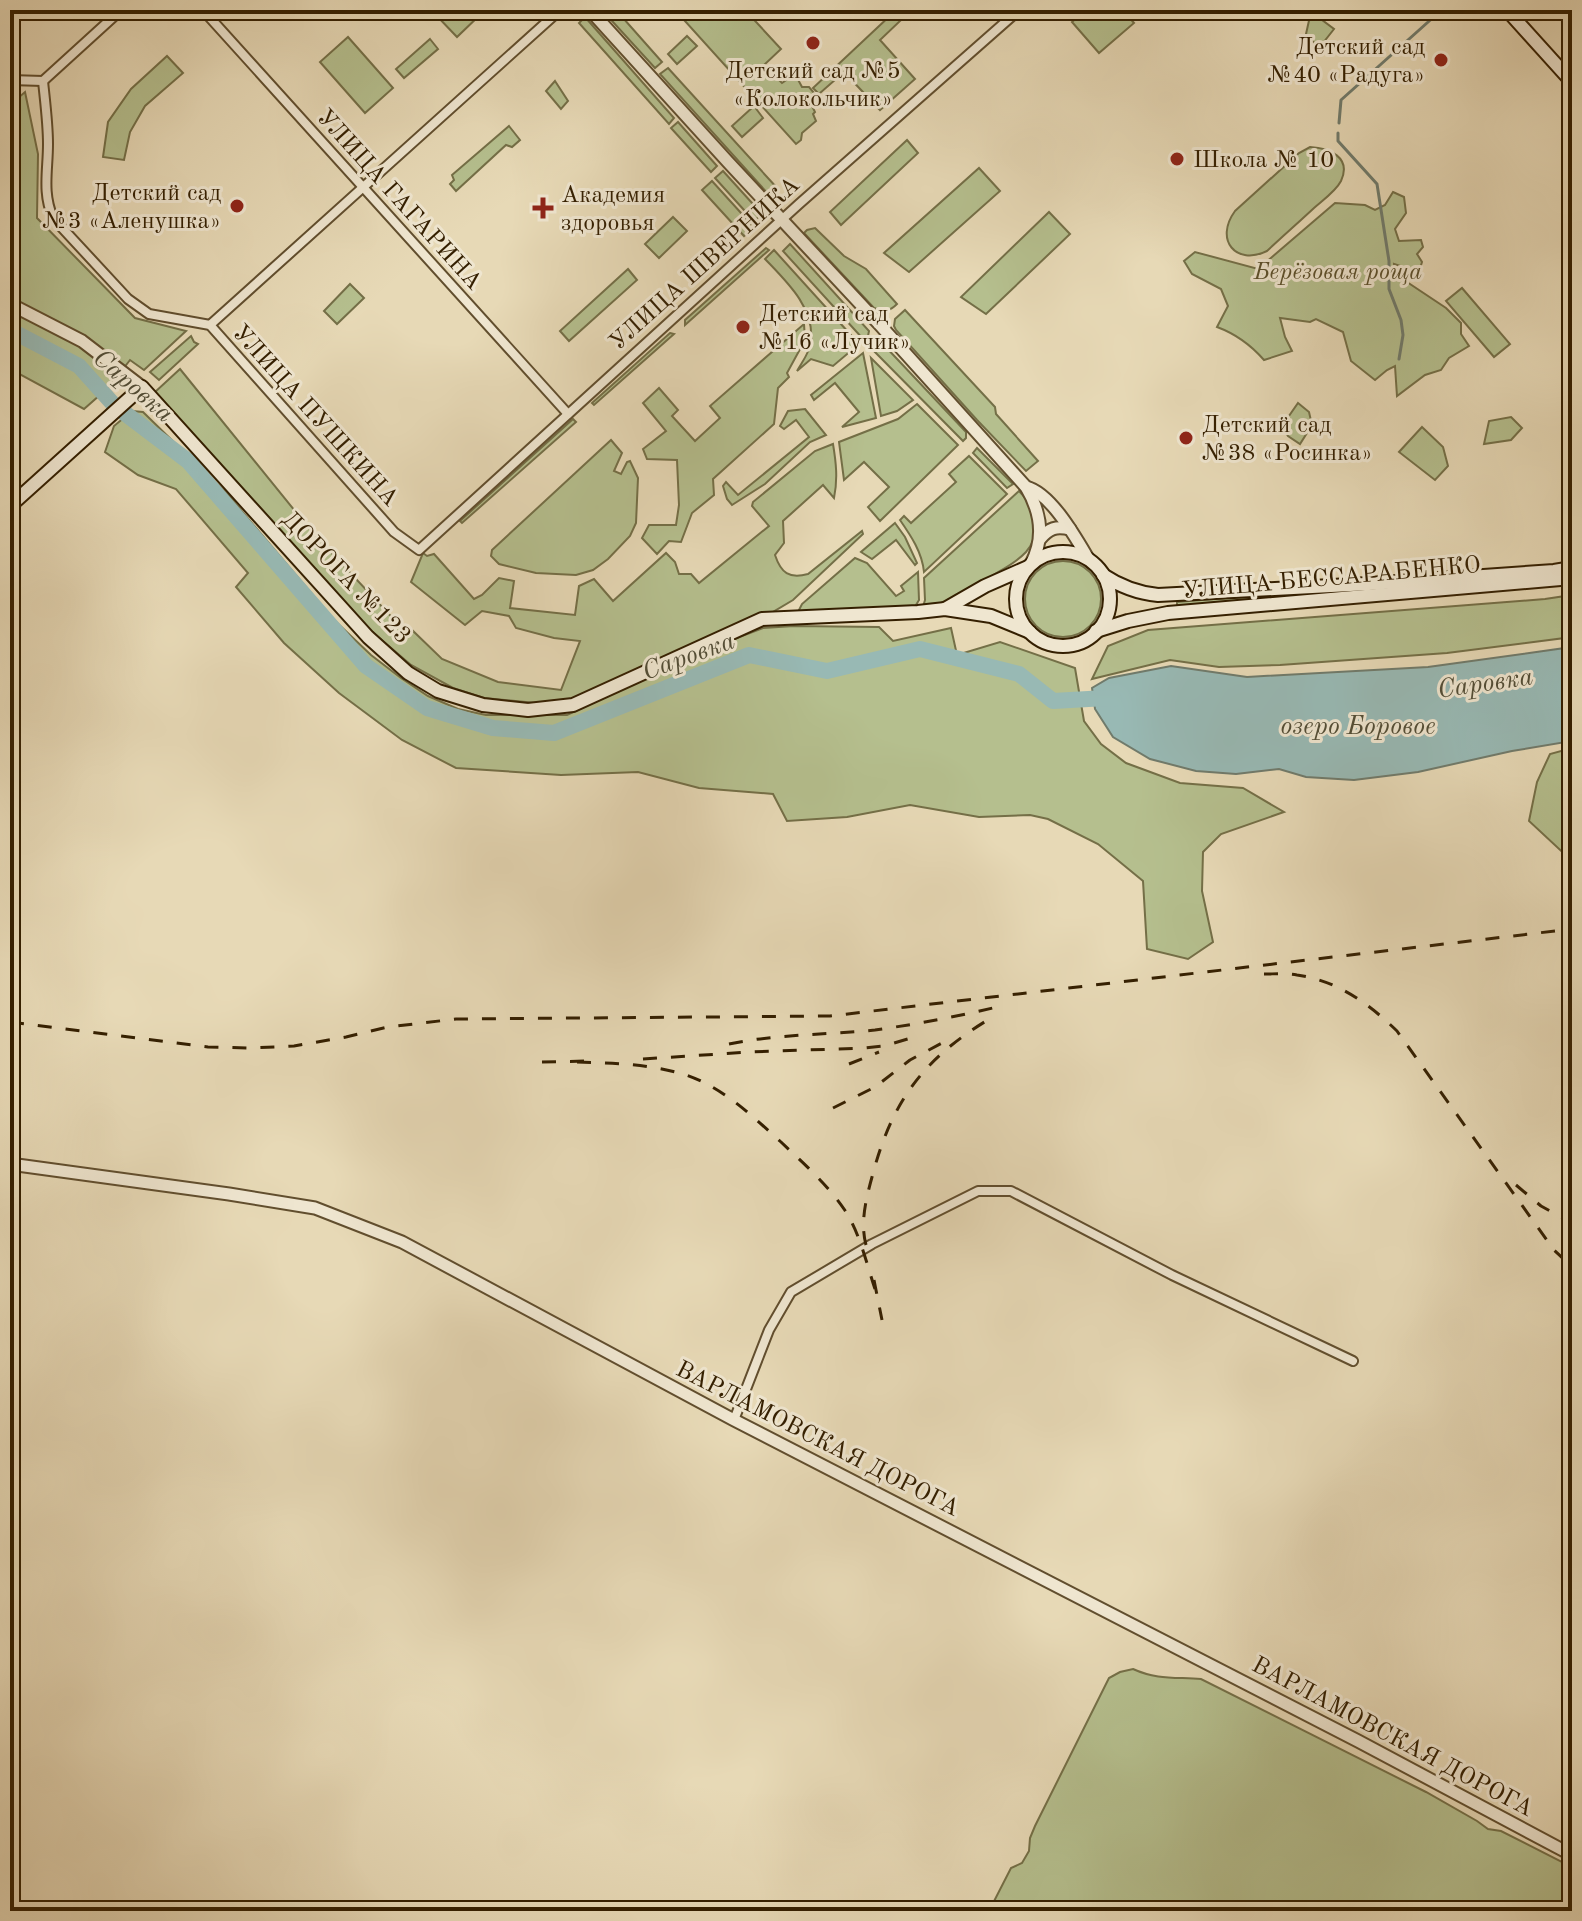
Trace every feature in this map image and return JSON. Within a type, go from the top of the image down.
[{"type":"main road","points":[[1507,10],[1572,82]]},
{"type":"main road","points":[[10,506],[142,387]]},
{"type":"main road","name":"ДОРОГА №123","points":[[142,387],[368,637],[408,673],[438,691],[483,705],[528,710],[573,705],[762,619],[945,609],[991,616],[1030,632]]},
{"type":"main road","points":[[1059,552],[1075,553],[1089,560],[1103,575],[1108,587],[1110,598],[1104,622],[1084,640],[1067,645],[1047,643],[1030,632],[1023,624],[1016,605],[1018,585],[1029,566],[1044,556],[1059,552]]},
{"type":"main road","name":"ДОРОГА №123","points":[[945,609],[1029,566]]},
{"type":"main road","name":"УЛИЦА БЕССАРАБЕНКО","points":[[1096,631],[1168,613],[1499,580],[1572,568]]},
{"type":"main road","name":"УЛИЦА БЕССАРАБЕНКО","points":[[1103,575],[1139,593],[1158,595],[1572,578]]},
{"type":"street","points":[[10,80],[43,81],[121,10]]},
{"type":"street","name":"УЛИЦА ГАГАРИНА","points":[[203,10],[568,414]]},
{"type":"street","points":[[210,325],[560,10]]},
{"type":"street","points":[[590,10],[1026,487],[1035,502],[1040,522],[1037,553],[1029,566]]},
{"type":"street","name":"УЛИЦА ШВЕРНИКА","points":[[419,550],[781,220],[1019,10]]},
{"type":"street","name":"УЛИЦА ПУШКИНА","points":[[43,81],[48,142],[47,203],[53,218],[128,299],[149,314],[210,325],[394,532],[419,550]]},
{"type":"street","name":"ДОРОГА №123","points":[[10,304],[82,341],[142,387]]},
{"type":"street","points":[[1026,487],[1035,490],[1070,529],[1089,560]]},
{"type":"street","points":[[1040,539],[1054,527],[1070,529]]},
{"type":"street","name":"ВАРЛАМОВСКАЯ ДОРОГА","points":[[10,1164],[315,1208],[402,1242],[734,1420],[1358,1741],[1572,1855]]},
{"type":"street","points":[[734,1420],[769,1330],[791,1292],[872,1244],[978,1191],[1011,1191],[1172,1275],[1353,1361]]},
{"type":"green space","points":[[439,10],[484,11],[457,37],[435,14]]},
{"type":"green space","points":[[602,10],[616,10],[662,62],[655,68]]},
{"type":"green space","points":[[675,10],[745,10],[781,49],[764,65],[782,83],[795,74],[802,87],[809,87],[820,100],[812,106],[816,121],[802,133],[801,140],[796,144]]},
{"type":"green space","points":[[1085,10],[1123,10],[1134,23],[1099,53],[1072,22]]},
{"type":"green space","points":[[893,13],[900,21],[880,40],[915,79],[880,110],[844,72],[819,94],[813,88]]},
{"type":"green space","points":[[1310,16],[1318,17],[1334,29],[1319,48],[1306,34]]},
{"type":"green space","points":[[585,17],[674,118],[669,124],[579,23]]},
{"type":"green space","points":[[687,36],[697,46],[677,64],[668,54]]},
{"type":"green space","points":[[348,37],[393,88],[365,113],[320,62]]},
{"type":"green space","points":[[430,39],[438,49],[404,78],[396,69]]},
{"type":"green space","points":[[167,56],[183,73],[145,106],[130,132],[124,160],[103,157],[108,122],[131,89]]},
{"type":"green space","points":[[668,68],[778,189],[770,196],[660,74]]},
{"type":"green space","points":[[555,81],[568,101],[561,109],[546,91]]},
{"type":"green space","points":[[25,92],[38,154],[37,218],[135,318],[186,331],[144,370],[130,360],[109,387],[84,409],[10,369],[10,105]]},
{"type":"green space","points":[[754,106],[763,118],[742,137],[732,126]]},
{"type":"green space","points":[[678,122],[717,166],[711,172],[671,128]]},
{"type":"green space","points":[[509,126],[520,140],[512,147],[506,145],[456,191],[450,184],[454,180],[452,175]]},
{"type":"green space","points":[[907,140],[918,153],[841,225],[830,212]]},
{"type":"green space","points":[[1310,147],[1324,149],[1341,160],[1344,173],[1339,185],[1267,251],[1256,255],[1238,253],[1232,248],[1227,232],[1235,211],[1299,153]]},
{"type":"green space","points":[[979,168],[1000,191],[909,272],[884,253]]},
{"type":"green space","points":[[723,171],[762,214],[754,221],[715,178]]},
{"type":"green space","points":[[712,181],[751,224],[748,227],[750,231],[744,236],[702,190]]},
{"type":"green space","name":"Берёзовая роща","points":[[1393,192],[1404,197],[1406,213],[1395,229],[1399,241],[1421,240],[1423,247],[1417,254],[1422,262],[1419,272],[1394,264],[1395,274],[1446,308],[1461,323],[1461,334],[1469,346],[1449,358],[1441,370],[1425,375],[1397,396],[1395,366],[1375,380],[1351,361],[1343,332],[1316,319],[1310,322],[1280,318],[1292,351],[1264,360],[1242,340],[1217,327],[1228,306],[1221,289],[1192,274],[1184,261],[1195,252],[1258,269],[1335,203],[1365,205],[1375,210],[1385,205]]},
{"type":"green space","points":[[1049,212],[1070,234],[986,314],[961,297]]},
{"type":"green space","points":[[673,217],[687,231],[659,258],[645,244]]},
{"type":"green space","points":[[815,228],[844,256],[866,269],[897,304],[887,310],[874,308],[804,233]]},
{"type":"green space","points":[[790,244],[869,331],[864,340],[783,251]]},
{"type":"green space","points":[[766,248],[769,250],[685,325],[685,320]]},
{"type":"green space","points":[[774,250],[859,344],[833,366],[811,359],[797,371],[811,342],[809,318],[798,296],[765,259]]},
{"type":"green space","points":[[628,269],[637,280],[569,341],[560,331]]},
{"type":"green space","points":[[350,284],[364,298],[337,324],[324,311]]},
{"type":"green space","points":[[1462,288],[1510,344],[1494,357],[1446,301]]},
{"type":"green space","points":[[905,310],[995,407],[996,414],[1038,461],[1026,471],[896,330],[895,319]]},
{"type":"green space","points":[[804,324],[805,340],[787,373],[789,377],[778,388],[774,424],[713,479],[714,495],[692,513],[681,542],[669,541],[657,554],[642,538],[649,525],[676,525],[679,505],[677,460],[647,459],[643,449],[666,431],[643,403],[659,388],[678,410],[672,416],[695,441],[720,418],[710,406]]},
{"type":"green space","points":[[670,333],[674,334],[594,405],[592,403]]},
{"type":"green space","points":[[191,336],[198,344],[159,380],[150,372]]},
{"type":"green space","points":[[874,342],[882,343],[966,432],[963,441],[869,346]]},
{"type":"green space","points":[[863,353],[876,418],[842,427],[859,412],[835,383],[814,400],[811,395]]},
{"type":"green space","points":[[871,358],[913,400],[897,411],[881,416]]},
{"type":"green space","points":[[180,369],[312,532],[400,626],[412,630],[442,659],[498,682],[561,690],[580,641],[516,628],[509,616],[482,611],[465,625],[411,582],[423,553],[427,556],[434,554],[474,599],[499,578],[514,581],[510,608],[575,615],[579,586],[594,579],[613,601],[666,553],[675,562],[679,574],[691,574],[699,583],[769,526],[752,506],[753,502],[815,451],[833,444],[836,471],[834,498],[823,485],[783,521],[784,543],[775,555],[787,573],[796,576],[808,574],[862,531],[863,534],[793,600],[771,613],[573,700],[536,703],[484,698],[453,688],[411,665],[370,630],[155,392]]},
{"type":"green space","points":[[1298,403],[1309,412],[1312,425],[1300,444],[1288,436],[1282,426]]},
{"type":"green space","points":[[917,404],[958,445],[880,521],[868,507],[889,487],[864,462],[844,480],[839,442],[898,419]]},
{"type":"green space","points":[[805,409],[826,435],[810,442],[765,484],[732,505],[723,486],[726,482],[738,495],[809,437],[796,420],[784,429],[780,426],[788,411]]},
{"type":"green space","points":[[132,411],[143,412],[229,496],[333,619],[371,655],[428,696],[458,709],[486,715],[567,715],[713,647],[763,628],[879,627],[893,641],[951,628],[957,655],[1000,642],[1075,668],[1084,721],[1101,744],[1126,763],[1180,783],[1243,788],[1284,812],[1221,834],[1203,852],[1202,891],[1213,942],[1188,959],[1147,949],[1143,881],[1098,844],[1048,819],[1030,815],[979,817],[910,805],[847,817],[787,821],[773,794],[699,788],[638,772],[561,775],[456,768],[402,740],[339,693],[284,643],[236,587],[248,573],[176,489],[138,475],[105,452],[114,426]]},
{"type":"green space","points":[[1511,417],[1522,428],[1511,440],[1484,444],[1489,421]]},
{"type":"green space","points":[[573,419],[576,422],[462,523],[460,521]]},
{"type":"green space","points":[[1422,427],[1443,447],[1448,466],[1435,480],[1399,452]]},
{"type":"green space","points":[[611,440],[622,453],[614,471],[621,474],[630,461],[638,478],[636,523],[630,536],[593,570],[576,575],[536,573],[499,564],[491,556],[492,550]]},
{"type":"green space","points":[[977,448],[1013,484],[1007,488],[973,453]]},
{"type":"green space","points":[[969,456],[1007,494],[924,572],[912,538],[900,520],[904,516],[911,523],[956,482],[949,474]]},
{"type":"green space","points":[[1019,491],[1029,505],[1035,529],[1026,552],[958,597],[923,607],[924,578]]},
{"type":"green space","points":[[895,523],[905,537],[917,563],[915,565],[896,540],[872,559],[861,552]]},
{"type":"green space","points":[[855,558],[867,563],[896,596],[904,591],[901,586],[918,572],[919,600],[913,610],[797,614],[802,604]]},
{"type":"green space","points":[[1063,561],[1077,564],[1090,572],[1098,585],[1101,599],[1098,613],[1090,626],[1077,634],[1063,637],[1049,634],[1036,626],[1028,613],[1025,599],[1028,585],[1036,572],[1049,564]]},
{"type":"green space","points":[[1494,576],[1495,581],[1177,607],[1177,602]]},
{"type":"green space","points":[[1572,595],[1572,637],[1447,653],[1280,665],[1219,667],[1170,660],[1092,679],[1108,646],[1148,630]]},
{"type":"green space","points":[[1572,748],[1572,861],[1529,821],[1537,782],[1550,754]]},
{"type":"green space","points":[[1133,1669],[1158,1676],[1201,1679],[1426,1792],[1488,1829],[1501,1831],[1572,1867],[1572,1911],[989,1911],[1011,1868],[1022,1863],[1029,1851],[1035,1826],[1109,1678]]},
{"type":"water","name":"озеро Боровое","points":[[1572,647],[1572,741],[1418,772],[1354,780],[1306,777],[1279,769],[1236,774],[1196,771],[1150,759],[1113,737],[1095,709],[1092,688],[1109,678],[1171,666],[1247,677],[1428,667]]},
{"type":"waterway","points":[[1339,123],[1341,100],[1437,14]]},
{"type":"waterway","points":[[1338,133],[1338,141],[1377,184],[1389,261],[1389,289],[1401,320],[1403,335],[1399,359]]},
{"type":"waterway","name":"Саровка","points":[[10,330],[79,366],[114,405],[188,461],[366,666],[427,708],[493,728],[554,733],[749,655],[827,671],[920,649],[1019,674],[1053,701],[1114,699]]},
{"type":"railway","points":[[10,1022],[208,1047],[250,1048],[294,1046],[388,1027],[456,1019],[830,1016],[1572,929]]},
{"type":"railway","points":[[1264,974],[1297,975],[1326,982],[1375,1011],[1397,1031],[1554,1250],[1572,1267]]},
{"type":"railway","points":[[729,1044],[783,1036],[875,1030],[1001,1006]]},
{"type":"railway","points":[[866,1245],[864,1220],[868,1194],[880,1151],[899,1106],[926,1069],[943,1052],[986,1021]]},
{"type":"railway","points":[[643,1059],[864,1048],[884,1046],[921,1035]]},
{"type":"railway","points":[[833,1108],[875,1087],[910,1060],[942,1043]]},
{"type":"railway","points":[[849,1064],[879,1052]]},
{"type":"railway","points":[[542,1062],[587,1061]]},
{"type":"railway","points":[[577,1062],[673,1071],[713,1087],[737,1104],[806,1166],[844,1209],[862,1248],[875,1289]]},
{"type":"railway","points":[[1516,1185],[1541,1206],[1572,1223]]},
{"type":"railway","points":[[874,1280],[882,1320]]},
{"type":"place","name":"Детский сад №5 «Колокольчик»","points":[[813,43]]},
{"type":"place","name":"Детский сад №40 «Радуга»","points":[[1441,60]]},
{"type":"place","name":"Школа № 10","points":[[1177,159]]},
{"type":"place","name":"Детский сад №3 «Аленушка»","points":[[237,206]]},
{"type":"place","name":"Академия здоровья","points":[[543,208]]},
{"type":"place","name":"Детский сад №16 «Лучик»","points":[[743,327]]},
{"type":"place","name":"Детский сад №38 «Росинка»","points":[[1186,438]]}]
